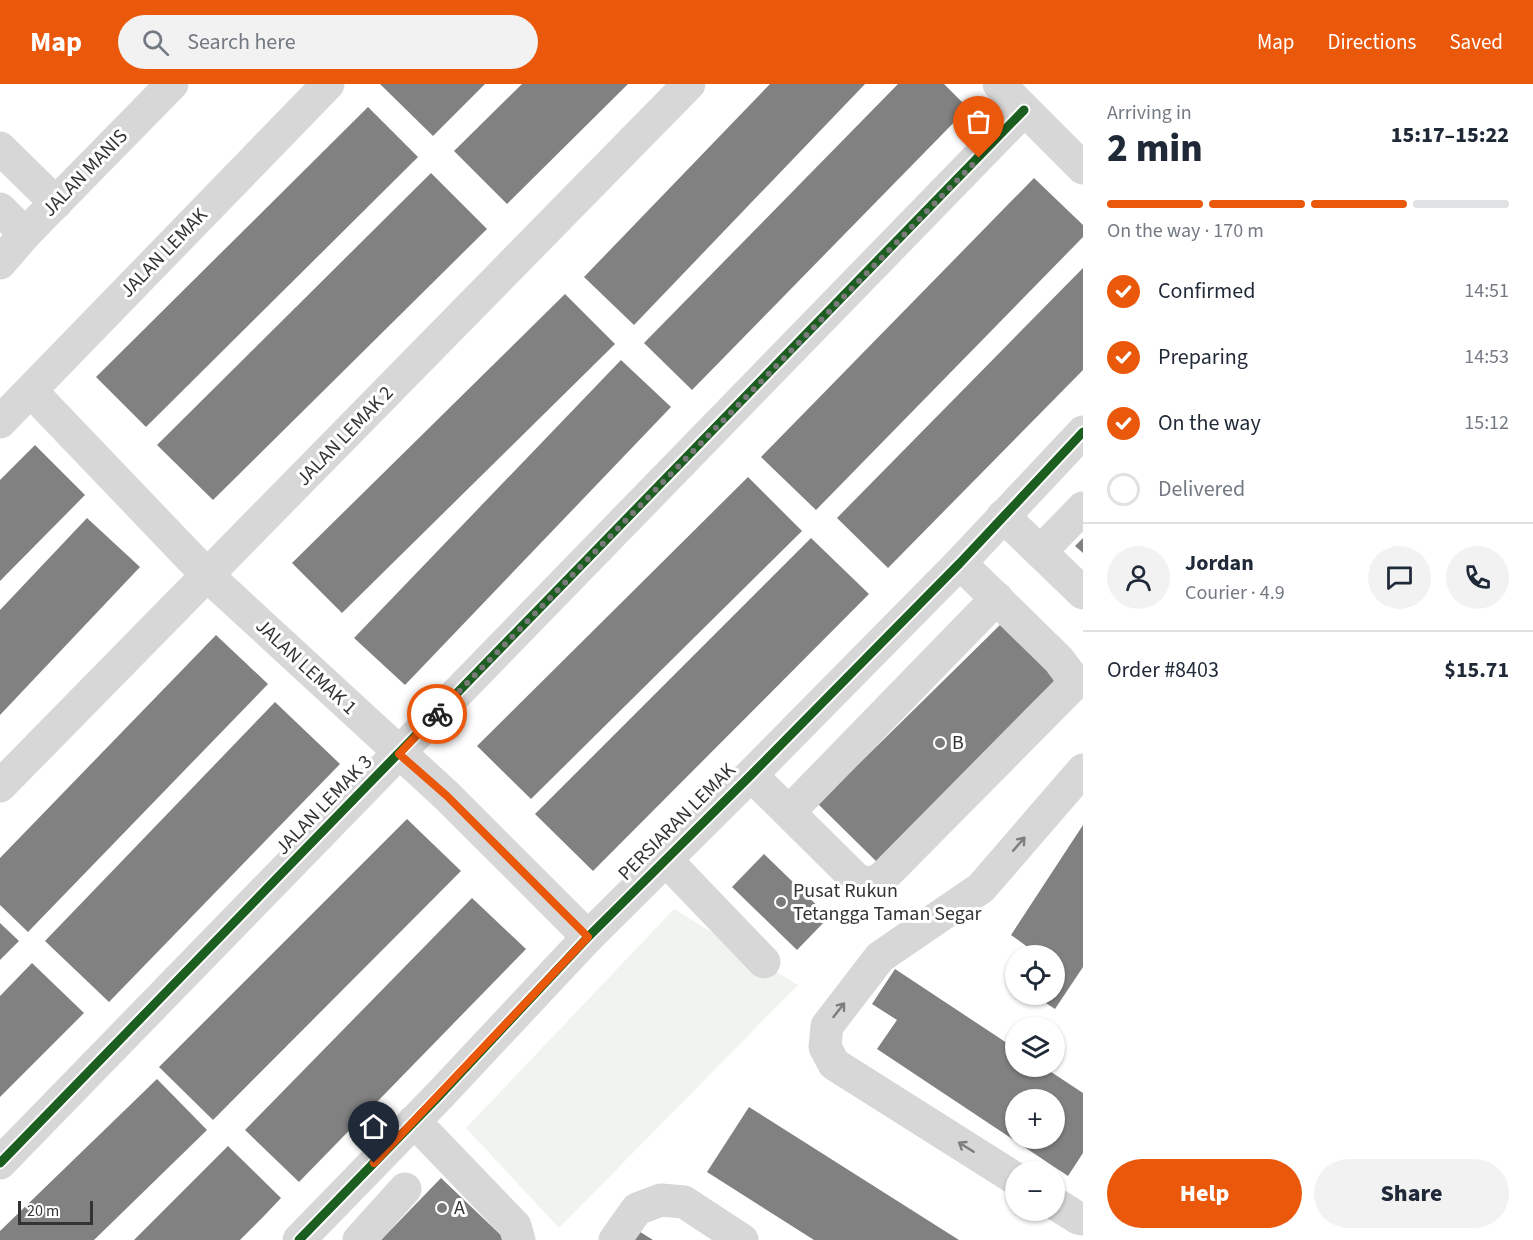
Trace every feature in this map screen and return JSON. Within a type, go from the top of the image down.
[{"type":"street","name":"JALAN MANIS","points":[[0,263],[25,234],[172,84]]},
{"type":"street","name":"JALAN LEMAK","points":[[0,422],[328,84]]},
{"type":"street","name":"JALAN LEMAK 2","points":[[0,786],[689,84]]},
{"type":"street","points":[[999,84],[1083,168]]},
{"type":"street","name":"JALAN LEMAK 3","points":[[0,1163],[1024,110]]},
{"type":"street","points":[[0,148],[56,203]]},
{"type":"street","points":[[0,209],[25,234]]},
{"type":"street","name":"JALAN LEMAK 1","points":[[31,391],[208,576],[447,796],[588,937]]},
{"type":"street","name":"PERSIARAN LEMAK","points":[[299,1240],[588,937],[960,563],[1083,432]]},
{"type":"street","points":[[1041,550],[1083,508]]},
{"type":"street","points":[[1003,516],[1041,550],[1083,593]]},
{"type":"street","points":[[751,775],[858,881],[872,883],[882,878],[1070,688],[1070,675],[1059,660],[960,563]]},
{"type":"street","points":[[789,812],[998,598]]},
{"type":"street","points":[[1005,1172],[834,1064],[825,1047],[827,1026],[880,957],[981,888],[1083,770]]},
{"type":"street","points":[[665,859],[765,962]]},
{"type":"street","points":[[414,1121],[515,1226],[519,1240]]},
{"type":"street","points":[[359,1240],[405,1189]]},
{"type":"street","points":[[615,1240],[637,1209],[661,1200],[684,1202],[742,1240]]},
{"type":"street","points":[[1065,1210],[1083,1219]]},
{"type":"shaded area","points":[[674,909],[798,985],[559,1228],[466,1128]]},
{"type":"building","points":[[380,84],[485,84],[433,136]]},
{"type":"building","points":[[522,84],[628,84],[507,204],[454,151]]},
{"type":"building","points":[[770,84],[865,84],[634,325],[584,277]]},
{"type":"building","points":[[898,84],[944,84],[968,108],[692,390],[644,343]]},
{"type":"building","points":[[368,107],[418,157],[146,427],[96,377]]},
{"type":"building","points":[[431,173],[487,229],[213,500],[157,445]]},
{"type":"building","points":[[1034,178],[1083,225],[1083,237],[816,510],[761,457]]},
{"type":"building","points":[[1083,268],[1083,370],[888,568],[837,518]]},
{"type":"building","points":[[565,294],[615,344],[342,613],[292,563]]},
{"type":"building","points":[[621,360],[671,407],[405,685],[354,638]]},
{"type":"building","points":[[35,445],[85,495],[0,581],[0,480]]},
{"type":"building","points":[[748,477],[802,531],[531,799],[477,746]]},
{"type":"building","points":[[87,518],[140,567],[0,715],[0,610]]},
{"type":"building","points":[[811,538],[869,594],[593,871],[535,814]]},
{"type":"building","points":[[1083,538],[1083,553],[1075,546]]},
{"type":"building","name":"B","points":[[1003,622],[1063,682],[878,863],[818,804]]},
{"type":"building","points":[[216,635],[268,684],[28,932],[0,905],[0,858]]},
{"type":"building","points":[[275,702],[340,764],[109,1002],[45,941]]},
{"type":"building","points":[[407,819],[461,871],[213,1120],[159,1067]]},
{"type":"building","points":[[1083,825],[1083,967],[1065,994],[1065,945],[1025,945],[1011,935]]},
{"type":"building","name":"Pusat Rukun Tetangga Taman Segar","points":[[764,854],[829,917],[797,950],[732,887]]},
{"type":"building","points":[[472,898],[526,949],[299,1182],[245,1130]]},
{"type":"building","points":[[0,923],[19,941],[0,960]]},
{"type":"building","points":[[32,963],[84,1013],[0,1097],[0,996]]},
{"type":"building","points":[[895,969],[1005,1042],[1005,1077],[1059,1077],[1083,1093],[1083,1153],[1068,1176],[1065,1174],[1065,1161],[1045,1161],[1027,1149],[1065,1149],[1065,1089],[1005,1089],[1005,1134],[877,1049],[897,1020],[872,1004]]},
{"type":"building","points":[[157,1079],[207,1130],[94,1240],[0,1240],[0,1231]]},
{"type":"building","points":[[749,1107],[959,1240],[814,1240],[707,1172]]},
{"type":"building","points":[[228,1146],[281,1198],[240,1240],[134,1240]]},
{"type":"building","name":"A","points":[[441,1178],[505,1239],[381,1240]]},
{"type":"building","points":[[637,1230],[653,1240],[631,1240]]},
{"type":"cycle path","points":[[0,1163],[1024,110]]},
{"type":"cycle path","points":[[299,1240],[439,1096],[588,937],[960,563],[1083,432]]},
{"type":"way so far","points":[[437,714],[979,158]]},
{"type":"place","name":"B","points":[[940,743]]},
{"type":"place","name":"Pusat Rukun Tetangga Taman Segar","points":[[781,902]]},
{"type":"place","name":"A","points":[[442,1208]]},
{"type":"route","points":[[374,1163],[588,937],[447,796],[399,754],[437,714]]}]
